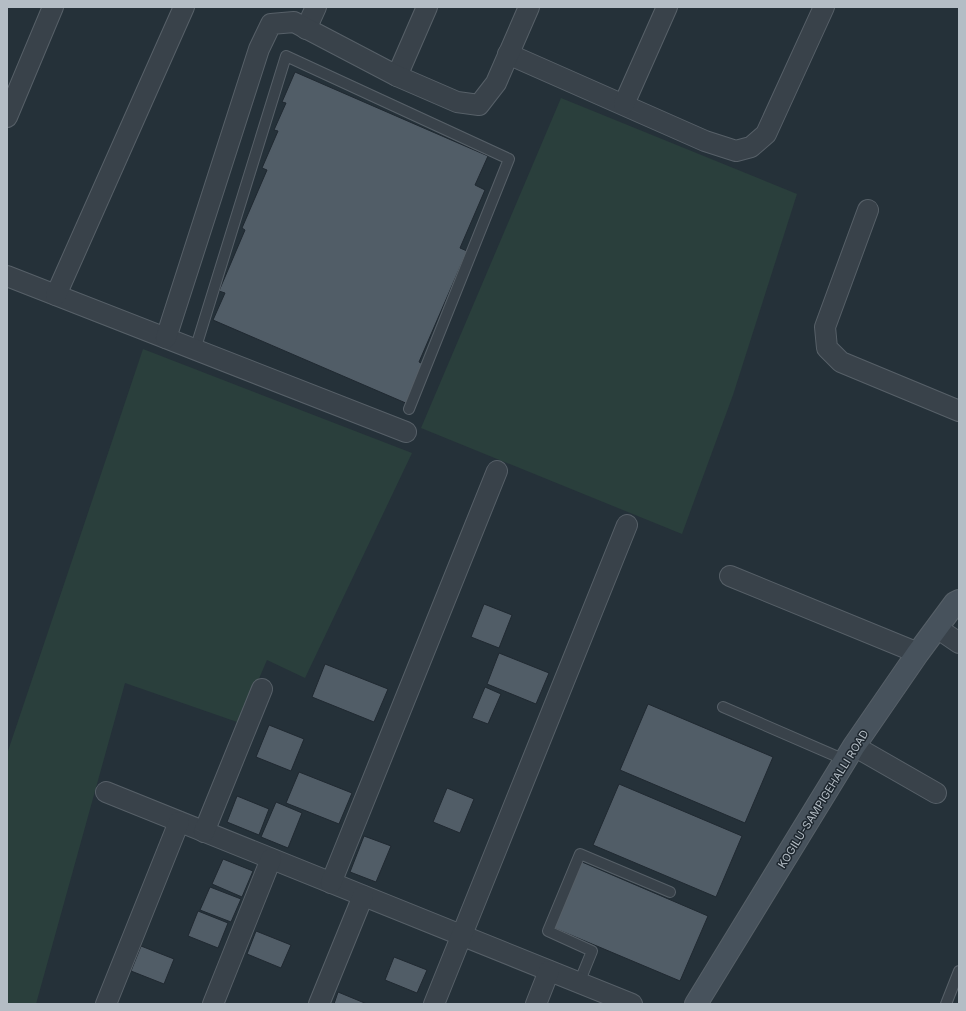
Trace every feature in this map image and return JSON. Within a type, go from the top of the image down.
[{"type":"street","points":[[7,117],[53,7]]},
{"type":"street","points":[[56,295],[184,7]]},
{"type":"street","points":[[306,29],[316,7]]},
{"type":"street","points":[[397,76],[427,7]]},
{"type":"street","points":[[166,338],[259,49],[271,24],[294,22],[397,76],[457,102],[479,105],[496,83],[529,7]]},
{"type":"street","points":[[624,104],[667,7]]},
{"type":"street","points":[[508,54],[705,141],[736,151],[751,147],[766,134],[824,7]]},
{"type":"street","points":[[868,210],[825,327],[827,348],[841,362],[959,411]]},
{"type":"street","points":[[7,276],[406,432]]},
{"type":"street","points":[[331,883],[497,471]]},
{"type":"street","points":[[434,1004],[627,525]]},
{"type":"street","points":[[730,576],[918,653]]},
{"type":"street","name":"KOGILU-SAMPIGEHALLI ROAD","points":[[696,1004],[850,753],[918,653],[955,603],[959,601]]},
{"type":"street","points":[[937,628],[959,643]]},
{"type":"street","points":[[204,832],[262,689]]},
{"type":"street","points":[[850,753],[936,794]]},
{"type":"street","points":[[106,792],[632,1004]]},
{"type":"street","points":[[106,1004],[179,822]]},
{"type":"street","points":[[213,1004],[271,859]]},
{"type":"street","points":[[319,1004],[363,896]]},
{"type":"street","points":[[536,1004],[549,971]]},
{"type":"lane","points":[[195,350],[286,56],[509,159],[409,409]]},
{"type":"lane","points":[[723,707],[850,753]]},
{"type":"lane","points":[[579,983],[592,951],[548,931],[580,854],[670,892]]},
{"type":"lane","points":[[946,1004],[959,971]]},
{"type":"green space","points":[[561,98],[797,194],[733,395],[682,534],[421,428]]},
{"type":"green space","points":[[143,349],[412,453],[305,678],[267,660],[240,723],[125,683],[36,1004],[7,1004],[7,754]]},
{"type":"building","points":[[295,72],[488,156],[475,185],[485,190],[460,248],[467,251],[419,362],[425,365],[408,404],[213,320],[225,293],[219,291],[245,230],[242,228],[267,170],[262,168],[278,131],[274,130],[286,103],[282,102]]},
{"type":"building","points":[[484,604],[512,615],[499,648],[471,637]]},
{"type":"building","points":[[499,653],[549,673],[536,704],[487,684]]},
{"type":"building","points":[[325,664],[388,689],[374,722],[312,697]]},
{"type":"building","points":[[485,687],[501,694],[488,724],[472,718]]},
{"type":"building","points":[[648,704],[773,757],[745,823],[620,770]]},
{"type":"building","points":[[269,725],[304,739],[291,771],[256,757]]},
{"type":"building","points":[[299,772],[352,793],[339,824],[286,803]]},
{"type":"building","points":[[619,784],[742,836],[716,897],[593,845]]},
{"type":"building","points":[[447,788],[474,799],[460,833],[433,822]]},
{"type":"building","points":[[237,796],[269,809],[259,835],[227,822]]},
{"type":"building","points":[[276,802],[302,813],[288,848],[261,837]]},
{"type":"building","points":[[364,836],[391,846],[376,882],[350,872]]},
{"type":"building","points":[[223,859],[253,871],[242,897],[212,884]]},
{"type":"building","points":[[582,862],[708,916],[680,981],[554,928]]},
{"type":"building","points":[[210,887],[241,899],[231,922],[200,910]]},
{"type":"building","points":[[198,911],[228,923],[218,948],[188,936]]},
{"type":"building","points":[[256,931],[291,945],[281,968],[247,954]]},
{"type":"building","points":[[141,946],[174,959],[164,984],[131,971]]},
{"type":"building","points":[[394,957],[427,970],[417,993],[385,980]]},
{"type":"building","points":[[338,992],[367,1004],[334,1004]]}]
